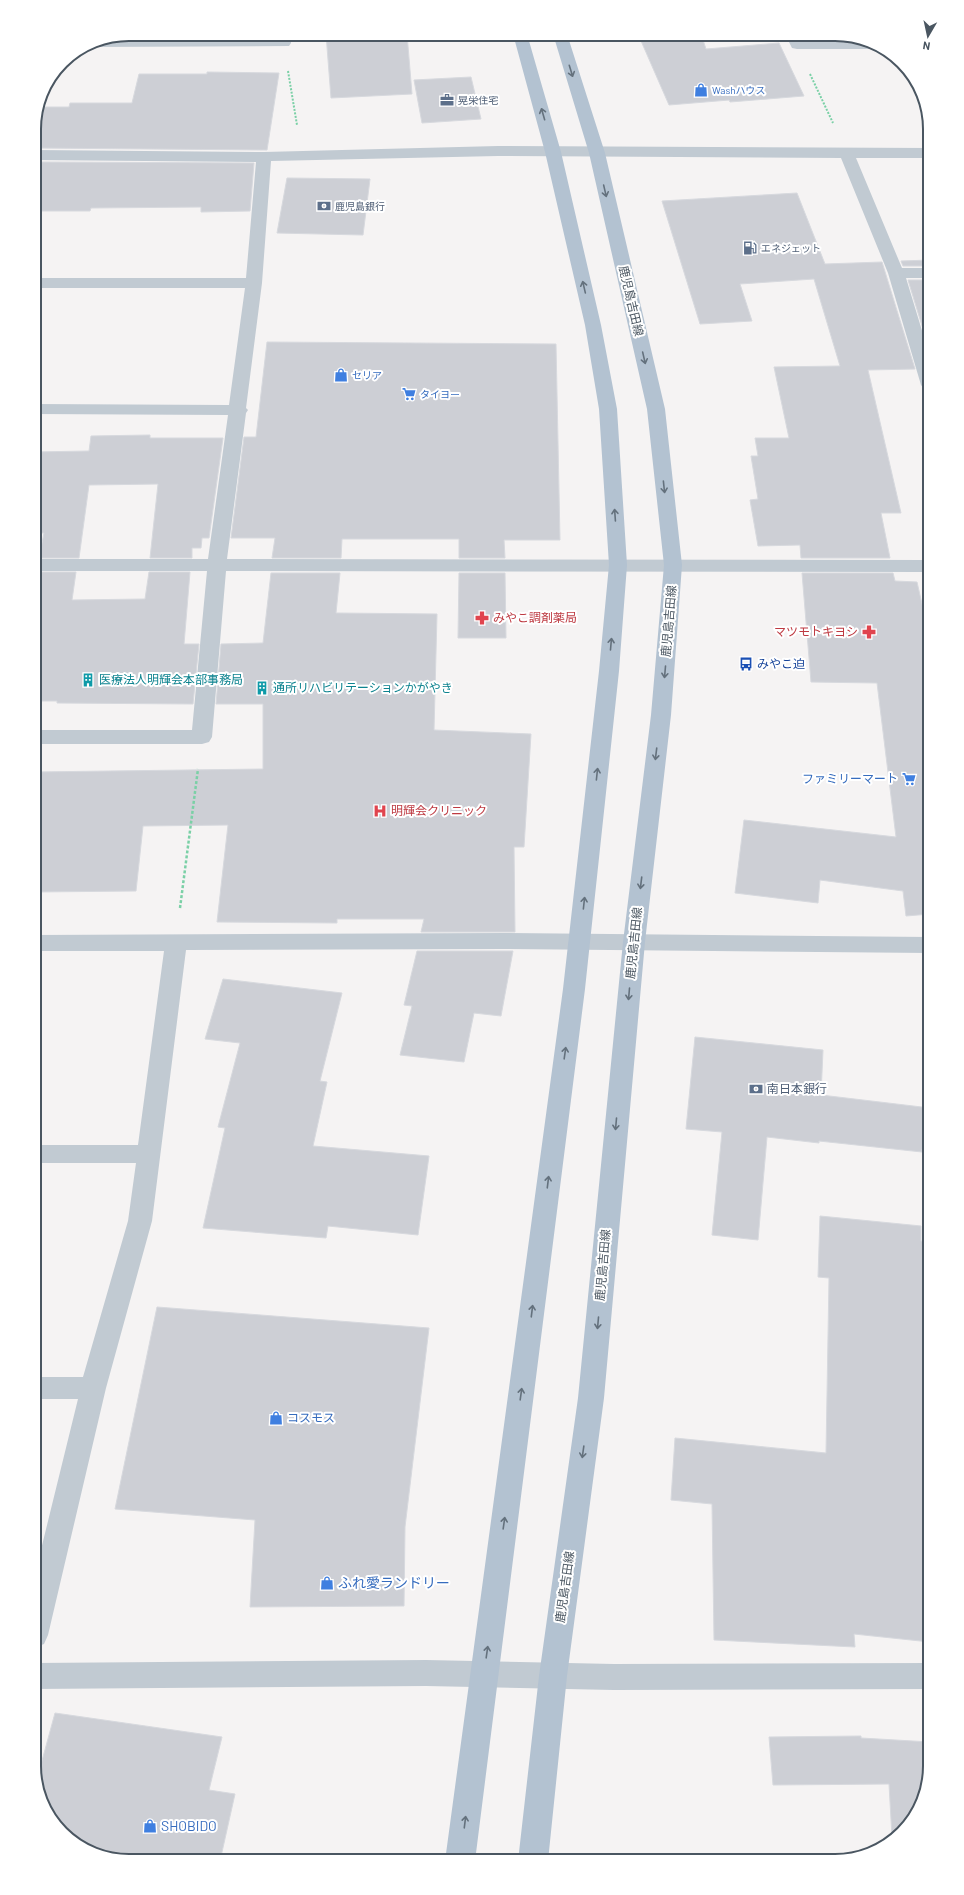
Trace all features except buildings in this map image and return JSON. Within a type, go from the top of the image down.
[{"type":"main road","points":[[461,1854],[580,942],[609,670],[618,565],[608,409],[593,325],[553,152],[522,41]]},
{"type":"main road","name":"鹿児島吉田線","points":[[534,1854],[553,1676],[591,1398],[634,942],[661,715],[673,565],[656,409],[597,153],[562,41]]},
{"type":"street","points":[[116,42],[168,41]]},
{"type":"street","points":[[809,41],[859,44]]},
{"type":"street","points":[[41,155],[264,157],[498,151],[597,153],[923,153]]},
{"type":"street","points":[[847,154],[896,273],[923,362]]},
{"type":"street","points":[[41,737],[202,737],[217,565],[239,410],[254,283],[264,157]]},
{"type":"street","points":[[896,273],[923,273]]},
{"type":"street","points":[[41,283],[254,283]]},
{"type":"street","points":[[41,410],[239,410]]},
{"type":"street","points":[[41,565],[923,566]]},
{"type":"street","points":[[41,943],[634,942],[923,945]]},
{"type":"street","points":[[41,1606],[93,1388],[140,1221],[176,943]]},
{"type":"street","points":[[41,1154],[148,1154]]},
{"type":"street","points":[[41,1388],[93,1388]]},
{"type":"street","points":[[41,1676],[418,1673],[553,1676],[923,1676]]},
{"type":"path","points":[[284,41],[297,130]]},
{"type":"path","points":[[794,41],[847,154]]},
{"type":"path","points":[[176,943],[202,737]]},
{"type":"place","name":"Washハウス","points":[[701,90]]},
{"type":"place","name":"晃栄住宅","points":[[447,100]]},
{"type":"place","name":"鹿児島銀行","points":[[324,206]]},
{"type":"place","name":"エネジェット","points":[[750,248]]},
{"type":"place","name":"セリア","points":[[341,375]]},
{"type":"place","name":"タイヨー","points":[[409,394]]},
{"type":"place","name":"みやこ調剤薬局","points":[[482,618]]},
{"type":"place","name":"マツモトキヨシ","points":[[869,632]]},
{"type":"place","name":"みやこ迫","points":[[746,664]]},
{"type":"place","name":"医療法人明輝会本部事務局","points":[[88,680]]},
{"type":"place","name":"通所リハビリテーションかがやき","points":[[262,688]]},
{"type":"place","name":"ファミリーマート","points":[[909,779]]},
{"type":"place","name":"明輝会クリニック","points":[[380,811]]},
{"type":"place","name":"南日本銀行","points":[[756,1089]]},
{"type":"place","name":"コスモス","points":[[276,1418]]},
{"type":"place","name":"ふれ愛ランドリー","points":[[327,1583]]},
{"type":"place","name":"SHOBIDO","points":[[150,1826]]}]
